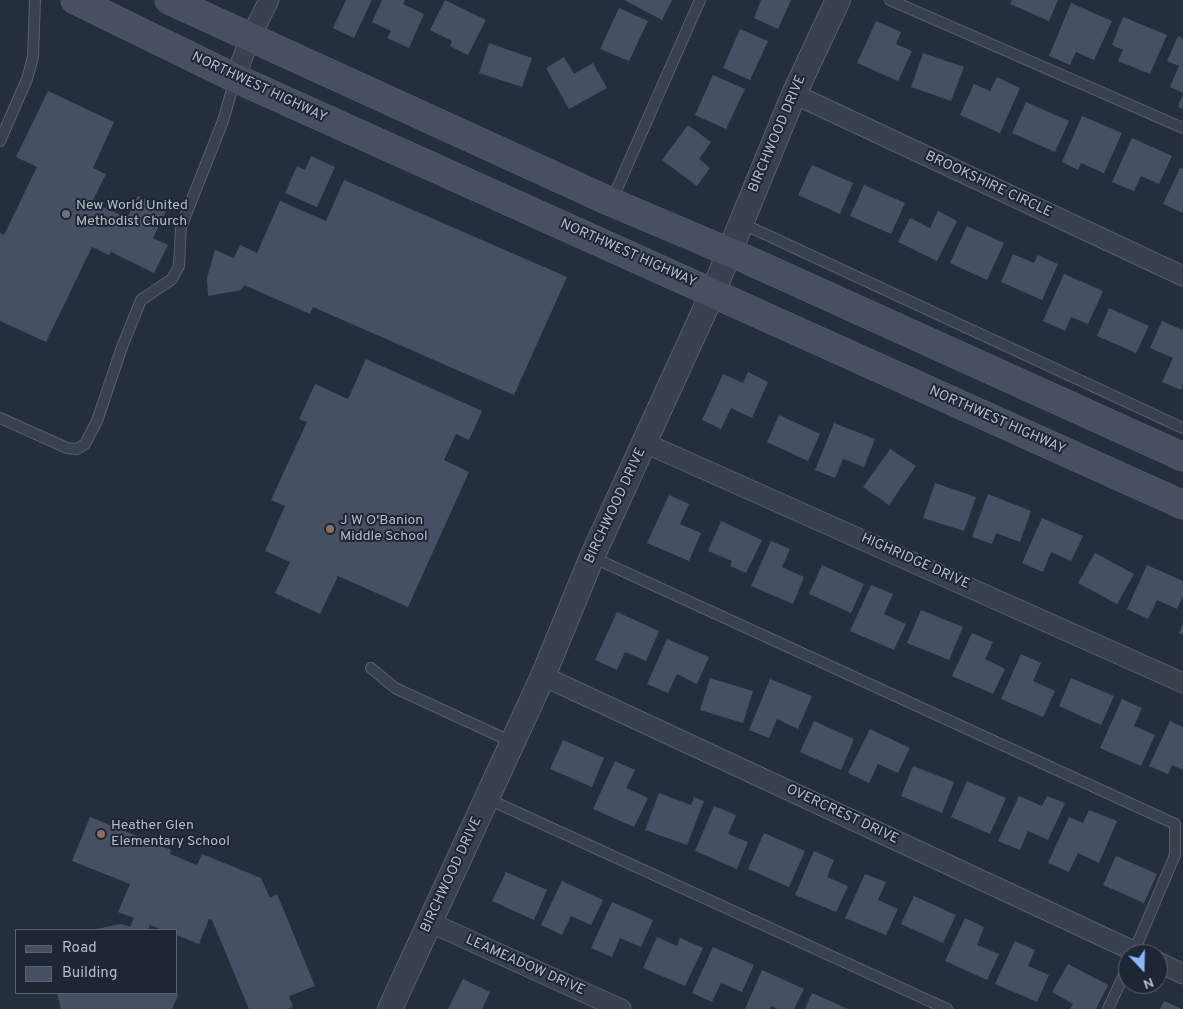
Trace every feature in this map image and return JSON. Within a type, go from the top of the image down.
[{"type":"main road","name":"NORTHWEST HIGHWAY","points":[[75,0],[235,78],[1183,505]]},
{"type":"main road","points":[[169,0],[611,202],[729,252],[1183,457]]},
{"type":"street","points":[[235,78],[250,38],[269,0]]},
{"type":"street","name":"BIRCHWOOD DRIVE","points":[[390,1009],[543,676],[592,557],[713,292],[794,94],[838,0]]},
{"type":"street","name":"BROOKSHIRE CIRCLE","points":[[794,94],[1183,276]]},
{"type":"street","name":"HIGHRIDGE DRIVE","points":[[645,443],[1183,683]]},
{"type":"street","name":"OVERCREST DRIVE","points":[[543,676],[1118,948]]},
{"type":"street","name":"LEAMEADOW DRIVE","points":[[429,922],[621,1009]]},
{"type":"street","points":[[1168,967],[1183,974]]},
{"type":"lane","points":[[0,141],[27,79],[33,57],[35,0]]},
{"type":"lane","points":[[611,202],[700,0]]},
{"type":"lane","points":[[890,0],[1183,128]]},
{"type":"lane","points":[[0,418],[67,448],[77,449],[85,444],[97,421],[122,347],[141,300],[172,279],[179,266],[181,226],[223,122],[235,78]]},
{"type":"lane","points":[[741,223],[1183,428]]},
{"type":"lane","points":[[592,557],[1175,824],[1175,855],[1139,944]]},
{"type":"lane","points":[[371,668],[395,688],[513,743]]},
{"type":"lane","points":[[488,799],[947,1009]]},
{"type":"lane","points":[[1108,1009],[1118,989]]},
{"type":"building","points":[[346,0],[372,0],[354,38],[333,28]]},
{"type":"building","points":[[382,0],[405,0],[403,4],[424,14],[409,48],[387,38],[391,31],[372,22]]},
{"type":"building","points":[[445,0],[486,20],[468,55],[450,46],[452,41],[430,30]]},
{"type":"building","points":[[624,0],[672,0],[662,20]]},
{"type":"building","points":[[761,0],[791,0],[778,29],[754,18]]},
{"type":"building","points":[[1012,0],[1058,0],[1049,21],[1010,4]]},
{"type":"building","points":[[1071,3],[1112,21],[1094,60],[1076,52],[1070,65],[1049,56]]},
{"type":"building","points":[[619,8],[648,21],[629,61],[600,49]]},
{"type":"building","points":[[1123,17],[1167,35],[1150,74],[1118,61],[1123,50],[1112,45]]},
{"type":"building","points":[[876,21],[901,32],[896,44],[912,51],[898,81],[857,63]]},
{"type":"building","points":[[740,29],[768,41],[750,80],[723,68]]},
{"type":"building","points":[[1178,36],[1183,39],[1183,93],[1170,87],[1179,66],[1167,61]]},
{"type":"building","points":[[489,43],[532,58],[522,87],[479,73]]},
{"type":"building","points":[[923,53],[964,67],[951,101],[911,87]]},
{"type":"building","points":[[564,57],[574,74],[593,63],[607,88],[569,109],[546,68]]},
{"type":"building","points":[[713,75],[745,89],[726,129],[695,115]]},
{"type":"building","points":[[997,77],[1020,88],[1000,133],[960,115],[974,84],[990,91]]},
{"type":"building","name":"New World United Methodist Church","points":[[48,91],[114,122],[93,168],[106,174],[92,202],[127,218],[138,196],[167,209],[153,238],[168,245],[154,273],[111,252],[109,255],[92,247],[46,342],[0,321],[0,233],[4,235],[37,167],[16,157]]},
{"type":"building","points":[[1183,94],[1183,109],[1178,107]]},
{"type":"building","points":[[1026,102],[1069,121],[1055,152],[1012,133]]},
{"type":"building","points":[[1082,116],[1122,133],[1104,173],[1081,163],[1078,170],[1062,162]]},
{"type":"building","points":[[688,125],[711,142],[699,159],[710,168],[697,186],[662,160]]},
{"type":"building","points":[[1132,138],[1172,156],[1159,184],[1141,176],[1134,191],[1112,182]]},
{"type":"building","points":[[311,156],[335,167],[317,207],[285,193],[297,166],[305,170]]},
{"type":"building","points":[[812,165],[853,183],[840,214],[798,195]]},
{"type":"building","points":[[1180,168],[1183,169],[1183,213],[1163,204]]},
{"type":"building","points":[[344,180],[567,277],[514,395],[313,307],[310,314],[244,285],[241,290],[208,296],[207,278],[215,250],[234,258],[240,245],[257,253],[280,201],[326,221]]},
{"type":"building","points":[[864,185],[905,203],[891,234],[850,216]]},
{"type":"building","points":[[938,211],[957,221],[937,261],[898,242],[910,218],[930,228]]},
{"type":"building","points":[[967,226],[1004,243],[987,280],[950,263]]},
{"type":"building","points":[[1013,254],[1034,263],[1038,255],[1058,264],[1042,300],[1001,282]]},
{"type":"building","points":[[1064,274],[1103,291],[1088,324],[1071,317],[1065,331],[1043,321]]},
{"type":"building","points":[[1109,308],[1149,326],[1136,353],[1097,336]]},
{"type":"building","points":[[1162,321],[1183,330],[1183,384],[1181,390],[1162,382],[1173,358],[1150,348]]},
{"type":"building","points":[[366,359],[482,411],[469,440],[456,434],[444,460],[469,472],[408,607],[338,576],[320,614],[275,593],[290,562],[265,551],[285,506],[271,500],[307,422],[299,419],[315,384],[348,399]]},
{"type":"building","points":[[748,372],[768,382],[752,418],[731,408],[721,429],[702,420],[723,374],[743,383]]},
{"type":"building","points":[[779,415],[820,434],[808,461],[767,442]]},
{"type":"building","points":[[834,423],[875,439],[864,467],[843,459],[835,478],[815,470]]},
{"type":"building","points":[[890,449],[916,466],[889,505],[863,487]]},
{"type":"building","points":[[935,483],[976,497],[964,531],[923,518]]},
{"type":"building","points":[[988,494],[1031,511],[1020,542],[996,533],[992,544],[972,537]]},
{"type":"building","points":[[669,495],[689,504],[680,524],[701,533],[689,561],[647,543]]},
{"type":"building","points":[[1042,518],[1083,536],[1071,561],[1051,552],[1043,572],[1022,563]]},
{"type":"building","points":[[721,521],[762,540],[746,573],[730,566],[732,561],[708,551]]},
{"type":"building","points":[[771,541],[790,549],[782,567],[804,577],[793,604],[751,586]]},
{"type":"building","points":[[1095,553],[1134,574],[1117,604],[1078,583]]},
{"type":"building","points":[[822,565],[864,584],[851,613],[809,594]]},
{"type":"building","points":[[1147,565],[1183,581],[1183,596],[1177,609],[1157,600],[1148,619],[1127,609]]},
{"type":"building","points":[[871,585],[893,594],[884,614],[906,624],[894,650],[850,631]]},
{"type":"building","points":[[921,610],[963,627],[949,660],[907,643]]},
{"type":"building","points":[[617,612],[659,631],[646,661],[625,652],[617,670],[595,660]]},
{"type":"building","points":[[1183,623],[1183,635],[1179,633]]},
{"type":"building","points":[[972,633],[993,642],[985,659],[1005,669],[993,694],[952,676]]},
{"type":"building","points":[[667,639],[709,657],[697,684],[677,674],[668,693],[647,684]]},
{"type":"building","points":[[1021,654],[1041,663],[1033,681],[1055,691],[1043,717],[1001,699]]},
{"type":"building","points":[[710,678],[753,691],[743,723],[700,710]]},
{"type":"building","points":[[1071,678],[1114,696],[1101,725],[1059,706]]},
{"type":"building","points":[[770,679],[812,696],[798,729],[777,719],[769,738],[749,730]]},
{"type":"building","points":[[1122,699],[1142,708],[1134,726],[1155,735],[1141,766],[1100,748]]},
{"type":"building","points":[[814,721],[854,739],[841,770],[800,752]]},
{"type":"building","points":[[1170,721],[1183,727],[1183,770],[1172,765],[1168,774],[1149,766]]},
{"type":"building","points":[[870,729],[910,748],[898,773],[878,764],[869,783],[848,773]]},
{"type":"building","points":[[563,740],[604,758],[592,787],[550,769]]},
{"type":"building","points":[[615,761],[635,770],[626,788],[648,798],[634,827],[593,809]]},
{"type":"building","points":[[913,766],[954,782],[942,813],[901,796]]},
{"type":"building","points":[[967,781],[1006,798],[990,834],[951,817]]},
{"type":"building","points":[[659,793],[691,805],[694,797],[704,801],[687,845],[645,830]]},
{"type":"building","points":[[1019,796],[1042,806],[1047,796],[1065,803],[1048,840],[1028,831],[1020,850],[998,841]]},
{"type":"building","points":[[714,806],[736,815],[728,834],[748,842],[737,869],[695,851]]},
{"type":"building","points":[[1089,810],[1117,821],[1099,863],[1078,853],[1069,872],[1048,863],[1069,817],[1083,823]]},
{"type":"building","points":[[90,817],[171,850],[170,854],[197,865],[202,854],[261,878],[270,898],[277,894],[315,986],[289,996],[293,1007],[288,1009],[249,1009],[212,920],[209,919],[199,944],[178,936],[178,929],[160,929],[150,925],[148,929],[97,929],[121,924],[130,927],[134,918],[118,912],[130,884],[72,861]]},
{"type":"building","points":[[764,833],[805,851],[789,887],[748,869]]},
{"type":"building","points":[[814,851],[834,860],[827,877],[848,886],[836,912],[795,895]]},
{"type":"building","points":[[1116,856],[1157,874],[1144,903],[1103,885]]},
{"type":"building","points":[[506,872],[547,890],[534,920],[492,901]]},
{"type":"building","points":[[865,874],[886,882],[878,900],[898,909],[886,935],[845,918]]},
{"type":"building","points":[[562,881],[603,900],[591,925],[571,916],[562,935],[541,925]]},
{"type":"building","points":[[914,896],[956,915],[943,943],[901,924]]},
{"type":"building","points":[[612,902],[653,920],[641,947],[620,938],[612,957],[591,948]]},
{"type":"building","points":[[965,918],[984,927],[977,945],[999,954],[987,980],[945,961]]},
{"type":"building","points":[[657,937],[677,946],[680,938],[703,948],[685,986],[643,968]]},
{"type":"building","points":[[1015,941],[1035,950],[1028,966],[1049,975],[1037,1002],[995,984]]},
{"type":"building","points":[[713,947],[754,965],[742,992],[721,983],[712,1002],[692,993]]},
{"type":"building","points":[[1068,964],[1108,985],[1096,1009],[1070,1009],[1073,1004],[1052,992]]},
{"type":"building","points":[[762,970],[804,989],[794,1009],[778,1009],[771,1006],[770,1009],[745,1009]]},
{"type":"building","points":[[463,979],[490,992],[482,1009],[448,1009]]},
{"type":"building","points":[[812,993],[848,1009],[805,1009]]},
{"type":"building","points":[[57,994],[177,994],[178,996],[172,1009],[61,1009]]},
{"type":"building","points":[[1164,1001],[1182,1009],[1160,1009]]},
{"type":"place","name":"New World United Methodist Church","points":[[66,214]]},
{"type":"place","name":"J W O'Banion Middle School","points":[[330,529]]},
{"type":"place","name":"Heather Glen Elementary School","points":[[101,834]]}]
